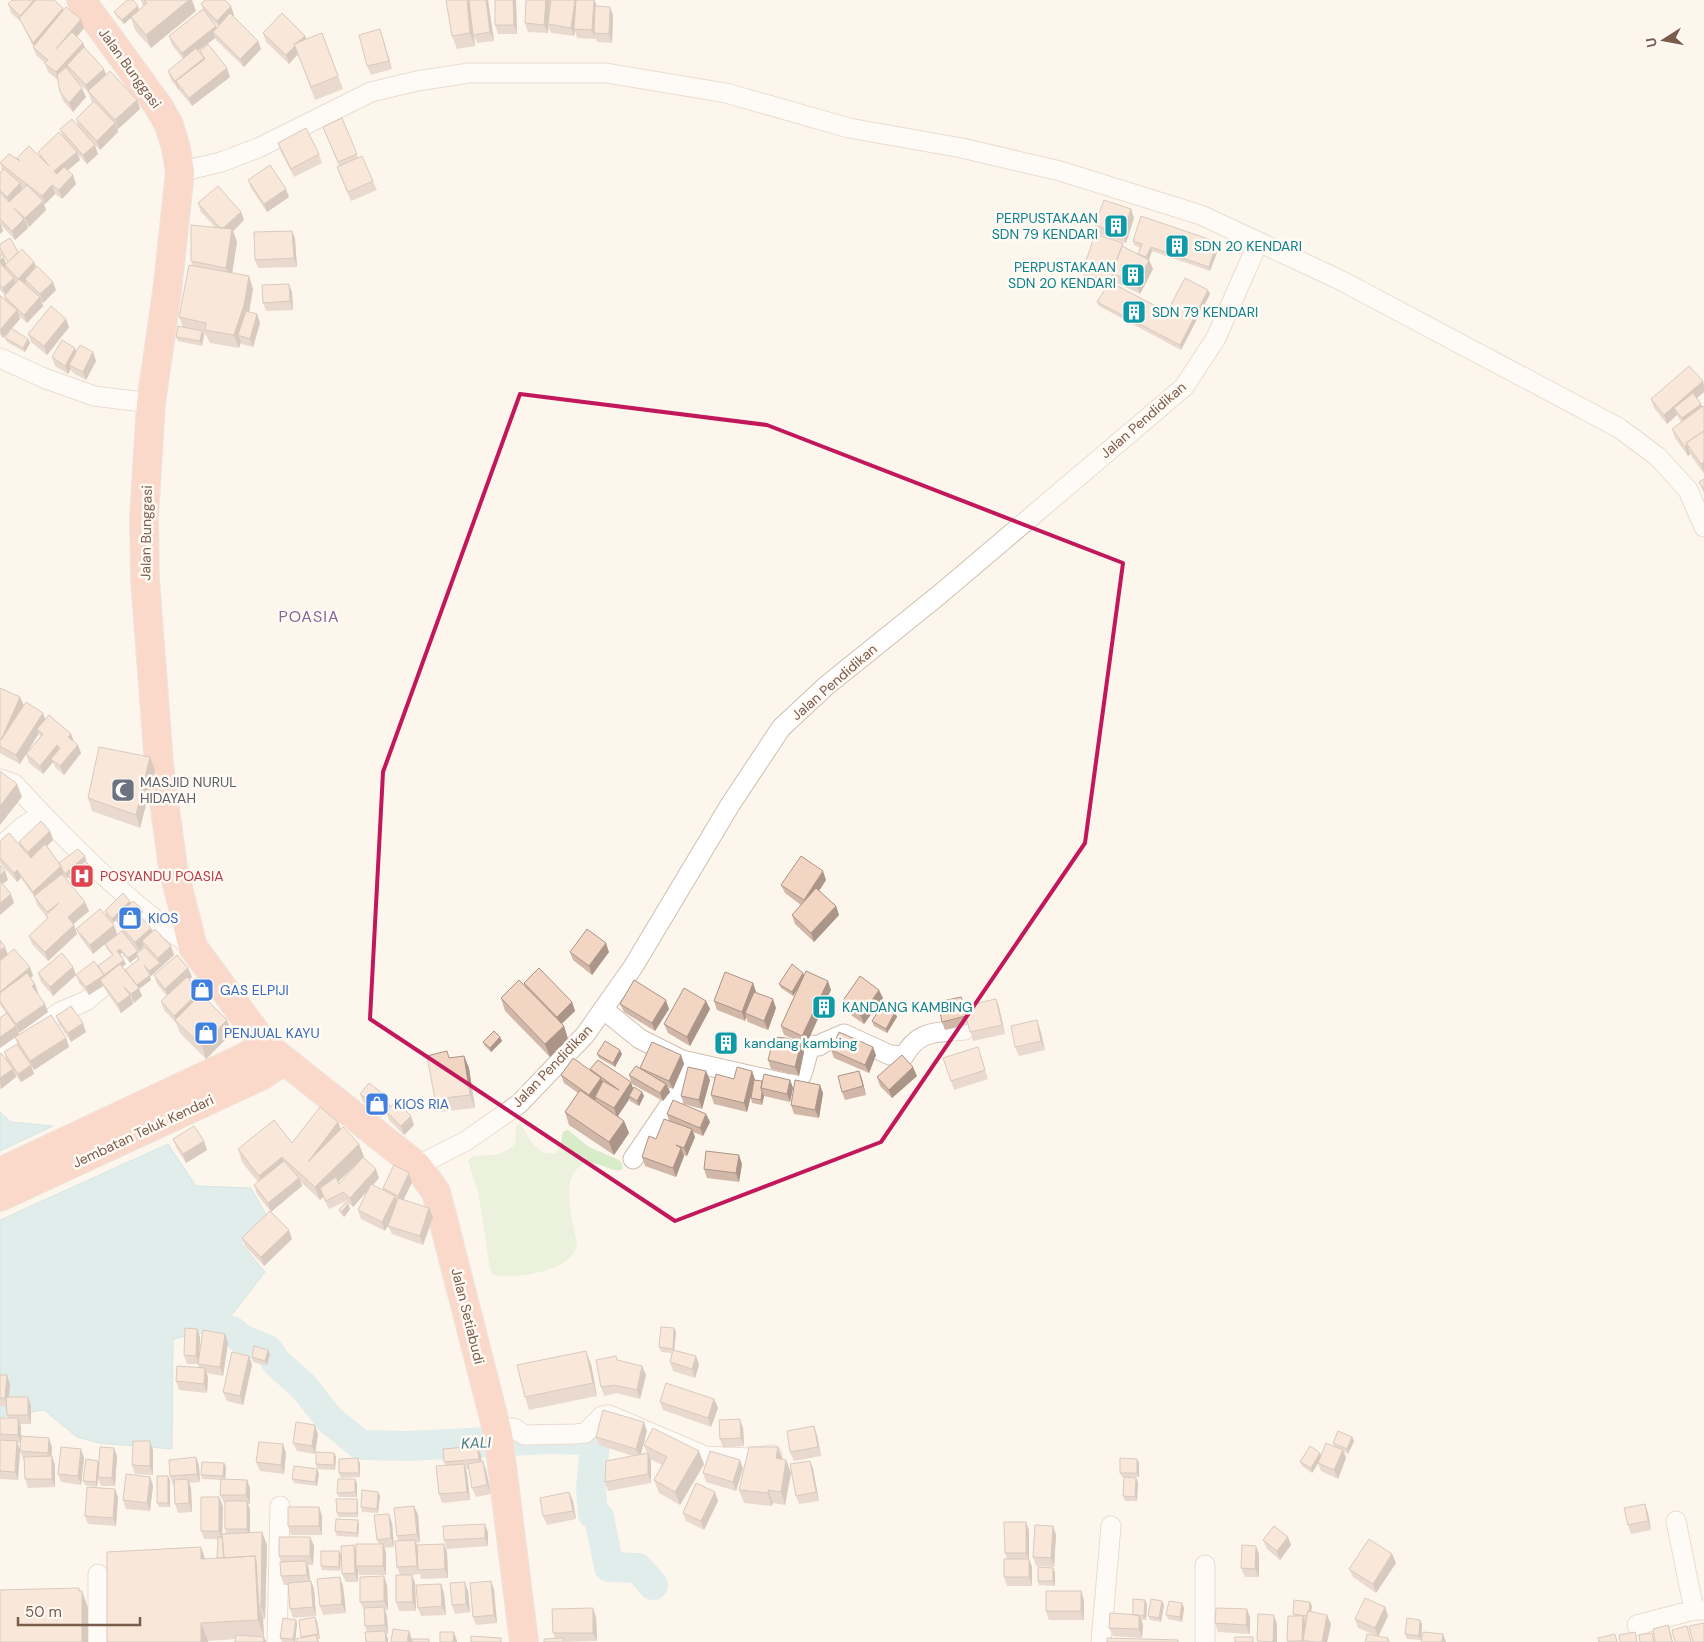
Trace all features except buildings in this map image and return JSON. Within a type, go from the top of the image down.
[{"type":"highway","name":"Jalan Bunggasi","points":[[81,0],[159,107],[169,125],[176,148],[180,172],[167,292],[151,403],[144,526],[145,579],[159,764],[173,868],[194,947],[274,1053]]},
{"type":"highway","name":"Jembatan Teluk Kendari","points":[[0,1197],[164,1108],[245,1057],[274,1053]]},
{"type":"highway","name":"Jalan Setiabudi","points":[[274,1053],[417,1166],[436,1192],[498,1436],[524,1642]]},
{"type":"highway","name":"Jembatan Teluk Kendari","points":[[0,1172],[164,1108]]},
{"type":"street","points":[[180,172],[221,162],[258,148],[371,92],[417,81],[469,73],[606,73],[726,93],[850,128],[962,148],[1060,171],[1201,214],[1406,314],[1618,428],[1658,457],[1688,490],[1704,527]]},
{"type":"street","name":"Jalan Pendidikan","points":[[417,1166],[466,1141],[519,1104],[586,1035],[638,959],[730,805],[781,728],[826,686],[939,595],[1184,387],[1216,338],[1258,242]]},
{"type":"street","points":[[0,358],[44,378],[94,396],[151,403]]},
{"type":"street","points":[[0,779],[14,784],[97,869],[164,928],[194,947]]},
{"type":"street","points":[[0,847],[21,828],[42,814]]},
{"type":"street","points":[[0,1054],[60,1012],[86,1001],[142,954],[164,928]]},
{"type":"street","points":[[603,1009],[654,1048],[692,1064],[793,1085],[798,1083],[811,1045],[819,1046],[823,1042],[844,1034],[890,1055],[904,1056],[911,1044],[920,1036],[965,1030]]},
{"type":"street","points":[[633,1159],[686,1081],[692,1064]]},
{"type":"street","points":[[498,1436],[514,1428],[524,1435],[585,1433],[602,1416],[609,1416],[705,1456],[749,1458],[780,1455]]},
{"type":"street","points":[[277,1642],[280,1506]]},
{"type":"street","points":[[1637,1625],[1699,1610],[1676,1521]]},
{"type":"street","points":[[1101,1642],[1111,1526]]},
{"type":"street","points":[[1204,1642],[1205,1565]]},
{"type":"street","points":[[98,1574],[98,1642]]},
{"type":"highlighted area","points":[[520,394],[767,425],[1123,563],[1085,843],[881,1142],[675,1221],[370,1019],[383,772]]},
{"type":"green space","points":[[521,1124],[532,1143],[544,1153],[556,1153],[561,1143],[563,1132],[568,1130],[589,1147],[619,1160],[622,1163],[623,1169],[614,1170],[597,1164],[583,1165],[575,1171],[569,1194],[577,1244],[574,1253],[566,1261],[556,1267],[532,1274],[498,1276],[492,1274],[490,1268],[478,1192],[468,1161],[472,1156],[501,1153],[511,1148],[515,1143],[516,1126]]},
{"type":"water","points":[[0,1112],[11,1122],[53,1126],[0,1151]]},
{"type":"water","points":[[168,1144],[196,1186],[251,1188],[267,1216],[241,1243],[265,1272],[221,1329],[173,1339],[172,1449],[99,1443],[77,1437],[44,1410],[0,1417],[0,1220]]},
{"type":"waterway","name":"KALI","points":[[221,1329],[232,1331],[242,1339],[268,1350],[277,1363],[303,1386],[330,1420],[361,1445],[408,1446],[549,1439],[585,1440],[595,1443],[591,1489],[593,1514],[599,1517],[609,1567],[638,1568],[653,1585]]},
{"type":"place","name":"PERPUSTAKAAN SDN 79 KENDARI","points":[[1116,226]]},
{"type":"place","name":"SDN 20 KENDARI","points":[[1177,246]]},
{"type":"place","name":"PERPUSTAKAAN SDN 20 KENDARI","points":[[1133,275]]},
{"type":"place","name":"SDN 79 KENDARI","points":[[1134,312]]},
{"type":"place","name":"MASJID NURUL HIDAYAH","points":[[123,790]]},
{"type":"place","name":"POSYANDU POASIA","points":[[82,876]]},
{"type":"place","name":"KIOS","points":[[130,918]]},
{"type":"place","name":"GAS ELPIJI","points":[[202,990]]},
{"type":"place","name":"KANDANG KAMBING","points":[[824,1007]]},
{"type":"place","name":"PENJUAL KAYU","points":[[206,1033]]},
{"type":"place","name":"kandang kambing","points":[[726,1043]]},
{"type":"place","name":"KIOS RIA","points":[[377,1104]]},
{"type":"district","name":"POASIA","points":[[309,616]]}]
